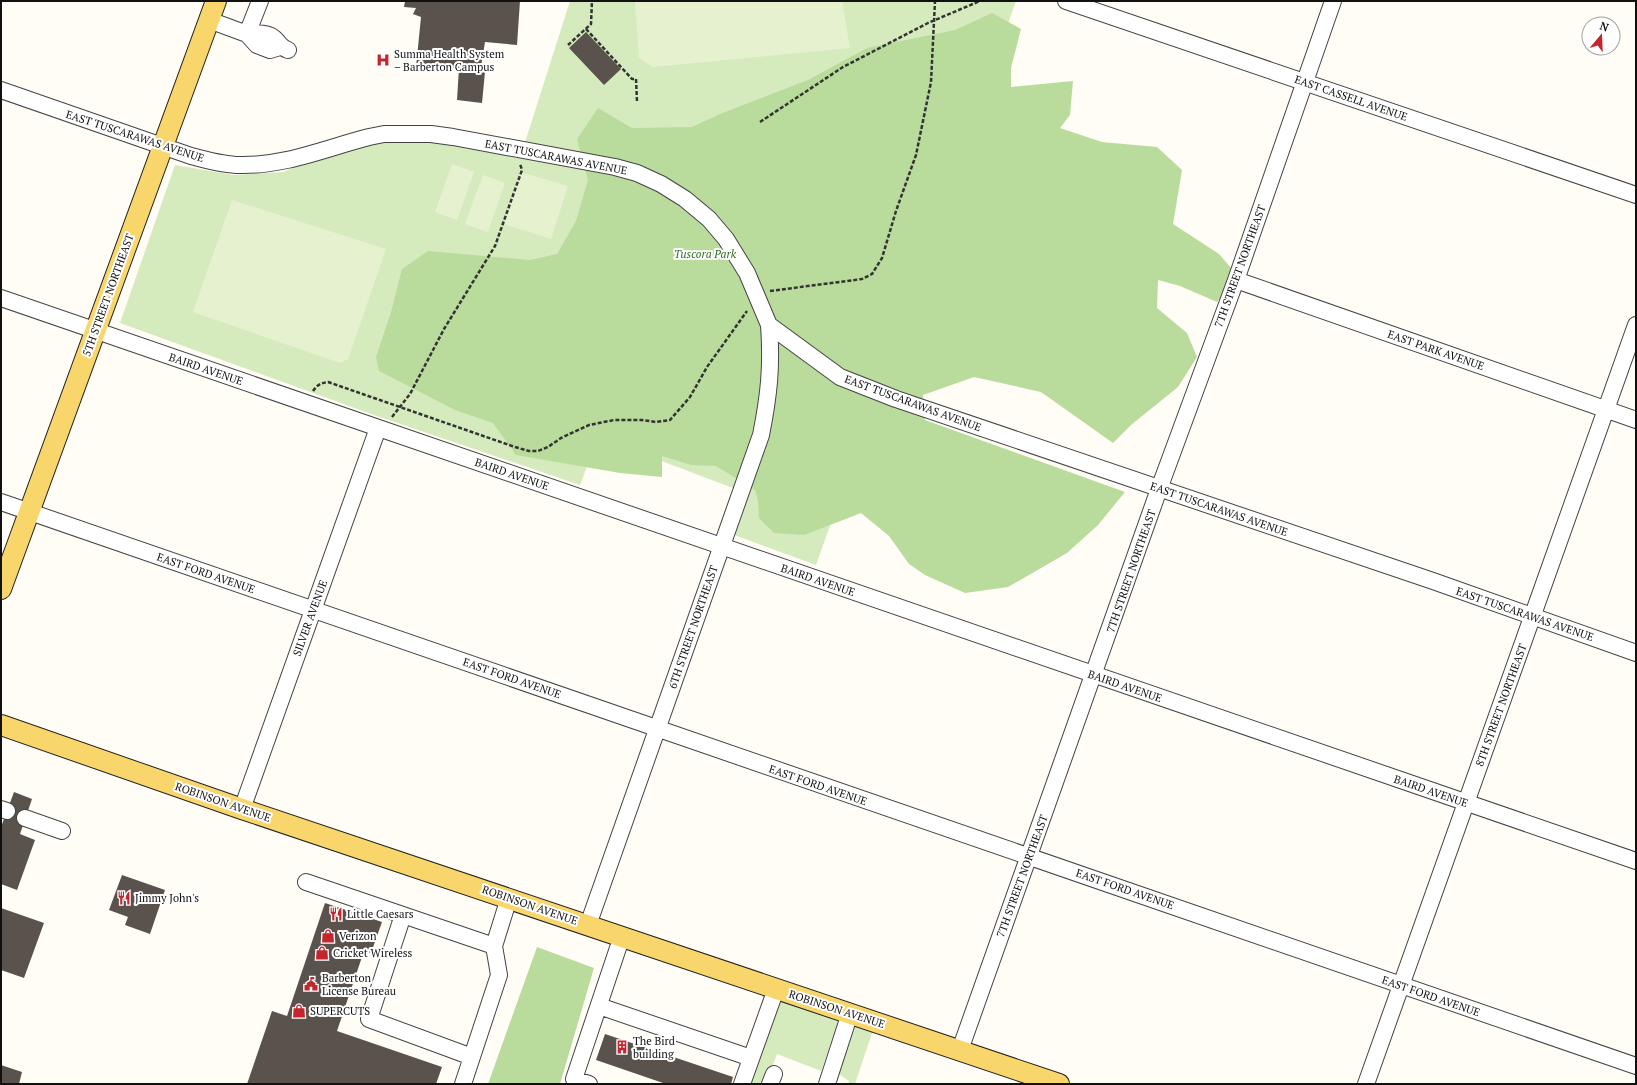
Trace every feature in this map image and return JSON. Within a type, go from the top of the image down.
[{"type":"main road","name":"5TH STREET NORTHEAST","points":[[1,589],[216,1]]},
{"type":"main road","name":"ROBINSON AVENUE","points":[[1,724],[242,809],[1059,1084]]},
{"type":"street","points":[[246,34],[260,1]]},
{"type":"street","name":"7TH STREET NORTHEAST","points":[[960,1050],[1030,857],[1159,488],[1236,280],[1333,1]]},
{"type":"street","name":"EAST CASSELL AVENUE","points":[[1060,4],[1304,82],[1636,195]]},
{"type":"street","points":[[209,20],[246,34],[261,33],[274,38],[285,49]]},
{"type":"street","name":"EAST TUSCARAWAS AVENUE","points":[[1,90],[191,156],[239,165],[279,163],[349,142],[384,134],[431,134],[615,167],[637,174],[661,184],[685,200],[709,219],[726,240],[747,273],[769,325],[840,377],[868,389],[1636,653]]},
{"type":"street","name":"EAST PARK AVENUE","points":[[1236,280],[1636,420]]},
{"type":"street","name":"BAIRD AVENUE","points":[[1,298],[1636,861]]},
{"type":"street","name":"6TH STREET NORTHEAST","points":[[588,925],[761,435],[769,395],[771,370],[769,325]]},
{"type":"street","name":"8TH STREET NORTHEAST","points":[[1366,1084],[1636,325]]},
{"type":"street","name":"SILVER AVENUE","points":[[242,809],[312,610],[381,429]]},
{"type":"street","name":"EAST FORD AVENUE","points":[[1,502],[1636,1066]]},
{"type":"street","points":[[25,818],[62,831]]},
{"type":"street","points":[[306,882],[494,946]]},
{"type":"street","points":[[463,1084],[499,975],[494,946],[509,898]]},
{"type":"street","points":[[403,915],[369,1019],[472,1057]]},
{"type":"street","points":[[589,1084],[574,1079],[622,936]]},
{"type":"street","points":[[742,1084],[776,989]]},
{"type":"street","points":[[599,1006],[751,1058]]},
{"type":"street","points":[[827,1084],[850,1013]]},
{"type":"path","points":[[568,45],[591,24],[592,1]]},
{"type":"path","points":[[306,403],[316,386],[323,382],[328,382],[400,408],[529,451],[548,448],[561,438],[589,425],[614,420],[642,420],[656,422],[670,420],[690,397],[707,367],[735,330],[750,307],[756,292],[862,279],[872,274],[882,258],[896,211],[916,155],[931,82],[934,1]]},
{"type":"path","points":[[760,122],[843,67],[934,21],[980,1]]},
{"type":"path","points":[[586,29],[632,79],[636,79],[637,102]]},
{"type":"path","points":[[381,429],[400,408],[410,394],[444,329],[495,246],[522,170],[517,159],[517,149]]},
{"type":"green space","name":"Tuscora Park","points":[[570,1],[1016,1],[816,565],[718,529],[733,488],[598,437],[580,485],[371,414],[120,323],[175,165],[234,175],[284,172],[303,162],[380,140],[433,143],[521,155]]},
{"type":"green space","points":[[635,1],[842,1],[850,48],[653,67],[639,58]]},
{"type":"green space","points":[[992,13],[1021,29],[1011,68],[1011,87],[1073,81],[1070,115],[1060,128],[1102,142],[1157,147],[1182,170],[1173,224],[1219,254],[1238,276],[1217,302],[1180,286],[1158,280],[1157,308],[1187,333],[1197,357],[1178,387],[1131,425],[1113,443],[1041,392],[974,377],[923,395],[925,420],[1125,492],[1098,525],[1067,553],[1008,587],[965,593],[925,575],[909,564],[889,536],[861,513],[804,535],[774,533],[759,518],[758,501],[755,490],[716,466],[691,465],[662,456],[662,477],[620,473],[516,455],[493,423],[455,410],[379,371],[376,357],[391,312],[402,269],[428,251],[530,260],[557,254],[576,221],[588,180],[577,139],[598,108],[632,128],[692,127],[720,114],[808,80],[867,48],[955,30]]},
{"type":"green space","points":[[452,164],[474,172],[457,220],[435,212]]},
{"type":"green space","points":[[520,172],[568,186],[551,239],[504,224]]},
{"type":"green space","points":[[483,175],[505,183],[488,232],[465,224]]},
{"type":"green space","points":[[232,200],[386,249],[348,359],[340,363],[193,312]]},
{"type":"green space","points":[[537,947],[594,968],[560,1084],[488,1084]]},
{"type":"green space","points":[[781,998],[837,1017],[837,1025],[821,1071],[777,1054],[766,1084],[750,1084]]},
{"type":"green space","points":[[857,1024],[873,1030],[855,1084],[848,1084],[849,1081],[839,1074],[838,1070],[852,1030]]},
{"type":"building","points":[[405,1],[520,1],[517,45],[485,42],[480,73],[485,72],[482,103],[457,100],[459,68],[416,67],[421,17],[413,14],[416,8],[404,7]]},
{"type":"building","points":[[586,32],[621,69],[604,85],[569,48]]},
{"type":"building","points":[[14,792],[32,799],[20,834],[35,840],[17,890],[1,884],[1,827]]},
{"type":"building","points":[[122,875],[165,890],[150,934],[125,925],[128,917],[109,910]]},
{"type":"building","points":[[325,903],[382,922],[371,953],[364,951],[337,1031],[442,1067],[436,1084],[247,1084],[272,1011],[287,1016]]},
{"type":"building","points":[[1,908],[44,923],[24,978],[1,970]]},
{"type":"building","name":"The Bird building","points":[[605,1034],[733,1077],[731,1084],[666,1084],[596,1060]]},
{"type":"building","points":[[1,1065],[22,1072],[19,1084],[1,1083]]},
{"type":"place","name":"Summa Health System – Barberton Campus","points":[[383,60]]},
{"type":"place","name":"Jimmy John's","points":[[124,898]]},
{"type":"place","name":"Little Caesars","points":[[336,914]]},
{"type":"place","name":"Verizon","points":[[328,936]]},
{"type":"place","name":"Cricket Wireless","points":[[322,953]]},
{"type":"place","name":"Barberton License Bureau","points":[[311,984]]},
{"type":"place","name":"SUPERCUTS","points":[[299,1011]]},
{"type":"place","name":"The Bird building","points":[[622,1047]]}]
